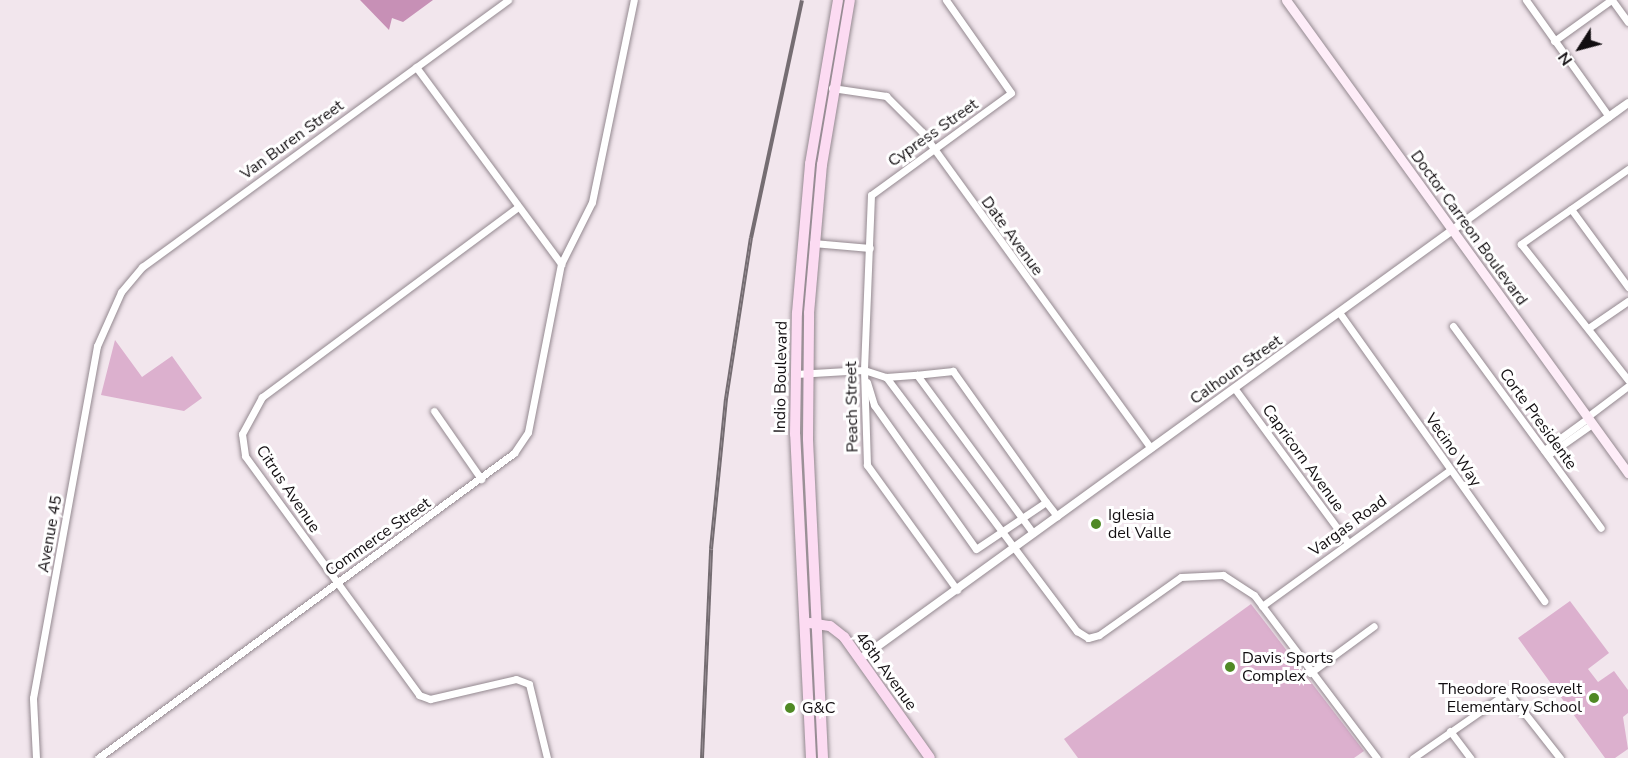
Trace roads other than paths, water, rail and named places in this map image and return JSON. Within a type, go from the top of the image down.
[{"type":"main road","name":"Indio Boulevard","points":[[811,758],[796,374],[821,87],[838,0]]},
{"type":"main road","name":"Indio Boulevard","points":[[823,758],[807,374],[808,243],[850,0]]},
{"type":"main road","name":"Doctor Carreon Boulevard","points":[[1286,0],[1628,473]]},
{"type":"main road","name":"46th Avenue","points":[[804,622],[837,631],[860,659],[930,758]]},
{"type":"street","name":"Van Buren Street","points":[[106,316],[141,267],[508,0]]},
{"type":"street","name":"Commerce Street","points":[[98,758],[514,453],[528,432],[561,264],[592,202],[634,0]]},
{"type":"street","name":"Cypress Street","points":[[871,195],[1011,93],[946,0]]},
{"type":"street","points":[[1526,0],[1609,117]]},
{"type":"street","points":[[1554,41],[1611,0],[1628,22]]},
{"type":"street","points":[[416,67],[561,264]]},
{"type":"street","name":"Date Avenue","points":[[821,87],[886,96],[932,150],[1151,448]]},
{"type":"street","name":"Calhoun Street","points":[[860,659],[1151,448],[1341,315],[1628,103]]},
{"type":"street","points":[[1628,169],[1521,244],[1590,327],[1628,380]]},
{"type":"street","name":"Peach Street","points":[[871,195],[864,370],[867,465],[957,590]]},
{"type":"street","name":"Citrus Avenue","points":[[518,207],[262,398],[250,412],[242,434],[245,456],[419,695],[430,699],[516,679],[529,684],[547,758]]},
{"type":"street","points":[[1571,209],[1628,287]]},
{"type":"street","points":[[808,243],[870,249]]},
{"type":"street","points":[[1590,327],[1628,301]]},
{"type":"street","name":"Vecino Way","points":[[1341,315],[1545,601]]},
{"type":"street","name":"Avenue 45","points":[[36,758],[33,698],[106,316]]},
{"type":"street","name":"Corte Presidente","points":[[1453,326],[1601,528]]},
{"type":"street","points":[[864,370],[874,405],[976,549],[1002,536],[1047,502]]},
{"type":"street","points":[[796,374],[864,370],[886,377],[953,371],[1057,516]]},
{"type":"street","points":[[917,375],[1021,520],[1033,533]]},
{"type":"street","points":[[886,377],[1002,536],[1077,631],[1088,638],[1192,574],[1232,579],[1262,606],[1310,673],[1377,758]]},
{"type":"street","points":[[1546,452],[1628,386]]},
{"type":"street","name":"Capricorn Avenue","points":[[1235,389],[1348,543]]},
{"type":"street","points":[[434,411],[481,479]]},
{"type":"street","name":"Vargas Road","points":[[1262,606],[1450,470]]},
{"type":"street","points":[[1310,673],[1374,626]]},
{"type":"street","points":[[1413,758],[1450,731],[1510,693],[1560,758]]},
{"type":"street","points":[[1450,731],[1470,758]]},
{"type":"railway","points":[[702,758],[711,549],[726,399],[751,238],[802,0]]},
{"type":"place","name":"Iglesia del Valle","points":[[1096,524]]},
{"type":"place","name":"Davis Sports Complex","points":[[1230,667]]},
{"type":"place","name":"Theodore Roosevelt Elementary School","points":[[1594,698]]},
{"type":"place","name":"G&C","points":[[790,708]]}]
